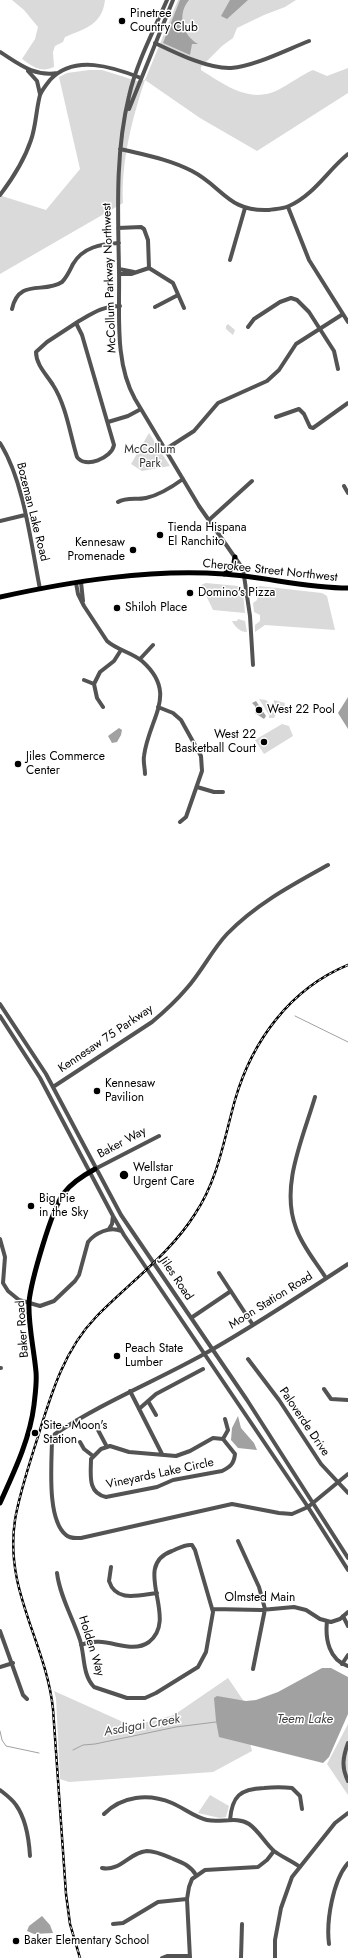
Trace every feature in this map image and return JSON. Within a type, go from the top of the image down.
[{"type":"main road","points":[[223,574],[233,568],[235,557]]},
{"type":"main road","name":"Cherokee Street Northwest","points":[[0,597],[40,588],[78,582],[140,575],[223,574],[319,587],[348,588]]},
{"type":"main road","name":"Baker Road","points":[[0,1503],[23,1447],[34,1406],[36,1373],[29,1303],[32,1284],[56,1204],[68,1188],[96,1169]]},
{"type":"street","name":"McCollum Parkway Northwest","points":[[167,0],[129,97],[120,149],[118,185],[120,341],[125,374],[131,392],[208,520],[235,557],[245,576]]},
{"type":"street","name":"McCollum Parkway Northwest","points":[[126,115],[173,0]]},
{"type":"street","points":[[155,43],[213,66],[229,68],[252,63],[309,41]]},
{"type":"street","points":[[0,52],[26,69],[37,81],[40,95],[36,126],[26,154],[11,181],[0,196]]},
{"type":"street","points":[[26,69],[43,74],[58,73],[76,66],[96,65],[112,67],[141,78]]},
{"type":"street","points":[[40,95],[47,84],[58,73]]},
{"type":"street","points":[[120,149],[163,158],[182,166],[194,172],[224,197],[245,208],[260,210],[288,207],[311,191],[348,154]]},
{"type":"street","points":[[288,207],[309,260],[348,322]]},
{"type":"street","points":[[230,260],[245,208]]},
{"type":"street","points":[[118,228],[141,227],[144,229],[148,240],[149,268]]},
{"type":"street","points":[[12,309],[18,297],[28,288],[53,285],[64,280],[74,262],[85,251],[100,244],[119,243]]},
{"type":"street","points":[[119,268],[134,272]]},
{"type":"street","points":[[119,274],[149,268],[173,283],[184,308]]},
{"type":"street","points":[[155,307],[178,294]]},
{"type":"street","points":[[248,327],[254,319],[280,302],[291,298],[298,300],[303,304],[334,351],[338,369]]},
{"type":"street","points":[[76,323],[82,335],[114,445],[111,454],[95,460],[80,461],[77,457],[57,391],[37,358],[39,348],[76,323],[102,308],[120,306]]},
{"type":"street","points":[[166,449],[194,431],[218,403],[266,382],[279,370],[296,344],[343,314]]},
{"type":"street","points":[[276,417],[298,409],[304,414],[310,427],[313,428],[326,422],[348,402]]},
{"type":"street","points":[[108,422],[124,418],[141,410]]},
{"type":"street","name":"Bozeman Lake Road","points":[[0,443],[11,464],[25,515],[40,588]]},
{"type":"street","points":[[118,502],[121,500],[144,499],[156,495],[183,479]]},
{"type":"street","points":[[208,520],[252,481]]},
{"type":"street","points":[[344,486],[348,493]]},
{"type":"street","points":[[0,521],[25,515]]},
{"type":"street","points":[[245,576],[253,665]]},
{"type":"street","points":[[78,582],[84,606],[107,641],[140,660],[154,674],[159,683],[161,696],[144,755],[145,774]]},
{"type":"street","points":[[140,660],[154,645]]},
{"type":"street","points":[[102,707],[97,698],[94,684],[100,672],[114,661],[121,650]]},
{"type":"street","points":[[84,680],[94,684]]},
{"type":"street","points":[[158,707],[177,716],[199,749],[202,763],[186,817],[180,822]]},
{"type":"street","points":[[196,787],[214,792],[223,792]]},
{"type":"street","name":"Kennesaw 75 Parkway","points":[[53,1087],[152,1022],[166,1011],[187,988],[226,935],[250,912],[279,892],[328,865]]},
{"type":"street","name":"Jiles Road","points":[[0,1004],[30,1047],[53,1087],[121,1215],[247,1400],[348,1558]]},
{"type":"street","name":"Jiles Road","points":[[0,1016],[37,1072],[122,1231],[308,1507],[348,1570]]},
{"type":"street","points":[[315,1097],[295,1166],[289,1197],[293,1218],[301,1239],[326,1278]]},
{"type":"street","name":"Baker Way","points":[[96,1169],[159,1136]]},
{"type":"street","points":[[109,1229],[113,1216]]},
{"type":"street","points":[[0,1239],[5,1286],[16,1299],[36,1306],[45,1305],[62,1295],[79,1275],[88,1242],[95,1236],[109,1229],[116,1228],[122,1231]]},
{"type":"street","name":"Moon Station Road","points":[[308,1507],[298,1512],[285,1514],[237,1504],[225,1505],[139,1526],[81,1538],[71,1538],[60,1529],[54,1512],[52,1438],[55,1434],[84,1414],[205,1353],[253,1325],[348,1264]]},
{"type":"street","points":[[219,1273],[253,1325]]},
{"type":"street","points":[[191,1318],[231,1291]]},
{"type":"street","name":"Paloverde Drive","points":[[248,1359],[279,1400],[321,1464],[348,1493]]},
{"type":"street","points":[[139,1408],[156,1394],[203,1369]]},
{"type":"street","points":[[324,1389],[332,1399],[348,1400]]},
{"type":"street","points":[[130,1391],[162,1454]]},
{"type":"street","points":[[148,1401],[156,1415]]},
{"type":"street","points":[[223,1439],[228,1430],[225,1419]]},
{"type":"street","points":[[80,1442],[84,1450],[93,1456],[107,1447],[98,1430]]},
{"type":"street","name":"Vineyards Lake Circle","points":[[93,1456],[91,1459],[91,1486],[100,1496],[112,1497],[157,1487],[173,1480],[201,1476],[228,1468],[234,1461],[235,1454],[223,1439],[213,1438],[181,1455],[129,1452],[114,1446],[107,1447]]},
{"type":"street","points":[[308,1507],[348,1474]]},
{"type":"street","points":[[238,1541],[259,1587],[265,1610],[253,1669]]},
{"type":"street","name":"Holden Way","points":[[57,1573],[61,1592],[81,1645],[87,1675],[94,1687],[127,1698],[145,1698],[156,1693],[198,1667],[206,1652],[213,1609],[194,1546],[189,1544],[165,1553],[156,1563],[153,1576],[157,1593]]},
{"type":"street","points":[[81,1645],[96,1640],[135,1647],[147,1643],[153,1638],[158,1626],[159,1604],[157,1593],[125,1596],[115,1592],[109,1581],[111,1567]]},
{"type":"street","name":"Olmsted Main","points":[[213,1609],[265,1610],[300,1608],[327,1621]]},
{"type":"street","points":[[348,1612],[334,1621],[327,1621],[326,1632],[328,1644],[334,1656],[342,1664],[348,1666]]},
{"type":"street","points":[[342,1616],[348,1626]]},
{"type":"street","points":[[0,1631],[13,1663],[23,1695],[27,1700]]},
{"type":"street","points":[[342,1664],[348,1655]]},
{"type":"street","points":[[0,1667],[13,1663]]},
{"type":"street","points":[[348,1743],[343,1759],[344,1772],[348,1781]]},
{"type":"street","points":[[230,1820],[232,1806],[235,1800],[242,1793],[250,1789],[279,1787],[292,1788],[300,1796],[302,1809]]},
{"type":"street","points":[[0,1790],[16,1804],[20,1812],[28,1838],[30,1856]]},
{"type":"street","points":[[104,1814],[120,1802],[142,1798],[172,1803],[204,1819],[241,1821],[249,1824],[274,1851],[300,1867]]},
{"type":"street","points":[[275,1958],[275,1940],[281,1908],[292,1877],[335,1823],[348,1813]]},
{"type":"street","points":[[102,1868],[112,1869],[141,1853],[149,1851],[192,1868],[196,1875]]},
{"type":"street","points":[[162,1958],[167,1956],[190,1957],[187,1899],[189,1887],[196,1875],[205,1870],[258,1867],[267,1860],[274,1851]]},
{"type":"street","points":[[329,1944],[327,1930],[329,1915],[339,1878],[348,1863]]},
{"type":"street","points":[[113,1924],[123,1923],[158,1902],[187,1899]]},
{"type":"street","points":[[241,1958],[242,1924]]},
{"type":"green space","name":"Pinetree Country Club","points":[[12,0],[105,0],[97,20],[86,28],[65,37],[63,42],[55,46],[53,52],[54,67],[49,69],[41,69],[34,67],[22,59],[35,39],[38,27],[24,10]]},
{"type":"green space","name":"Pinetree Country Club","points":[[178,0],[296,0],[285,7],[237,28],[233,38],[222,46],[201,67],[201,70],[238,91],[258,95],[268,94],[278,90],[313,70],[327,76],[348,68],[348,93],[257,151],[200,118],[145,80]]},
{"type":"green space","points":[[102,70],[137,81],[145,80],[128,141],[124,172],[123,203],[0,274],[0,197],[2,196],[46,210],[80,169],[59,77],[67,73]]},
{"type":"green space","points":[[228,324],[235,330],[233,335],[226,329]]},
{"type":"green space","name":"McCollum Park","points":[[149,433],[170,466],[142,471],[131,464]]},
{"type":"green space","points":[[206,583],[238,586],[243,593],[245,613],[213,610],[201,585]]},
{"type":"green space","points":[[259,586],[322,593],[327,596],[335,630],[265,625],[255,632],[255,625],[260,621],[260,615],[254,612],[253,603],[257,600],[258,595],[253,593],[252,590]]},
{"type":"green space","points":[[238,619],[245,621],[247,632],[238,629],[232,621],[237,621]]},
{"type":"green space","points":[[259,699],[266,700],[275,709],[276,714],[274,718],[269,718],[269,715]]},
{"type":"green space","points":[[274,700],[285,703],[284,709],[273,707]]},
{"type":"green space","points":[[282,724],[289,726],[293,736],[264,754],[255,740]]},
{"type":"green space","points":[[228,1678],[243,1700],[227,1723],[247,1731],[252,1751],[213,1772],[69,1782],[60,1779],[56,1698],[54,1691],[132,1726],[174,1715]]},
{"type":"green space","points":[[348,1724],[348,1795],[327,1764]]},
{"type":"green space","points":[[210,1795],[229,1806],[226,1817],[220,1818],[198,1813]]},
{"type":"water","points":[[180,0],[189,0],[183,12],[183,24],[188,35],[198,44],[192,44],[190,55],[163,43]]},
{"type":"water","points":[[230,0],[248,0],[227,19],[221,16]]},
{"type":"water","points":[[348,697],[348,729],[338,713]]},
{"type":"water","name":"West 22 Pool","points":[[256,701],[266,716],[264,719],[255,713],[255,706],[252,703]]},
{"type":"water","points":[[119,728],[122,730],[121,735],[117,742],[112,743],[108,736]]},
{"type":"water","points":[[238,1416],[241,1428],[254,1443],[257,1450],[238,1448],[231,1440],[232,1428]]},
{"type":"water","name":"Teem Lake","points":[[322,1668],[331,1668],[348,1677],[348,1714],[329,1757],[323,1763],[219,1737],[214,1698],[217,1696],[246,1701],[256,1700],[278,1692]]},
{"type":"water","points":[[42,1916],[50,1925],[53,1933],[34,1934],[27,1931],[29,1926]]},
{"type":"waterway","points":[[295,1016],[348,1042]]},
{"type":"waterway","name":"Asdigai Creek","points":[[73,1750],[83,1745],[95,1744],[176,1727],[216,1722]]},
{"type":"waterway","name":"Asdigai Creek","points":[[0,1731],[2,1740],[6,1746],[39,1753]]},
{"type":"railway","points":[[80,1958],[70,1924],[66,1894],[53,1709],[49,1685],[43,1661],[20,1593],[15,1570],[13,1546],[15,1520],[21,1493],[51,1396],[65,1362],[74,1346],[96,1317],[174,1242],[185,1229],[203,1201],[220,1159],[242,1078],[263,1038],[276,1019],[308,988],[327,975],[348,965]]},
{"type":"place","name":"Pinetree Country Club","points":[[122,21]]},
{"type":"place","name":"Tienda Hispana El Ranchito","points":[[160,535]]},
{"type":"place","name":"Kennesaw Promenade","points":[[133,550]]},
{"type":"place","name":"Domino's Pizza","points":[[190,593]]},
{"type":"place","name":"Shiloh Place","points":[[117,608]]},
{"type":"place","name":"West 22 Pool","points":[[259,710]]},
{"type":"place","name":"West 22 Basketball Court","points":[[264,742]]},
{"type":"place","name":"Jiles Commerce Center","points":[[18,764]]},
{"type":"place","name":"Kennesaw Pavilion","points":[[97,1091]]},
{"type":"place","name":"Wellstar Urgent Care","points":[[124,1175]]},
{"type":"place","name":"Big Pie in the Sky","points":[[31,1206]]},
{"type":"place","name":"Peach State Lumber","points":[[117,1356]]},
{"type":"place","name":"Site - Moon's Station","points":[[35,1433]]},
{"type":"place","name":"Baker Elementary School","points":[[16,1941]]}]
